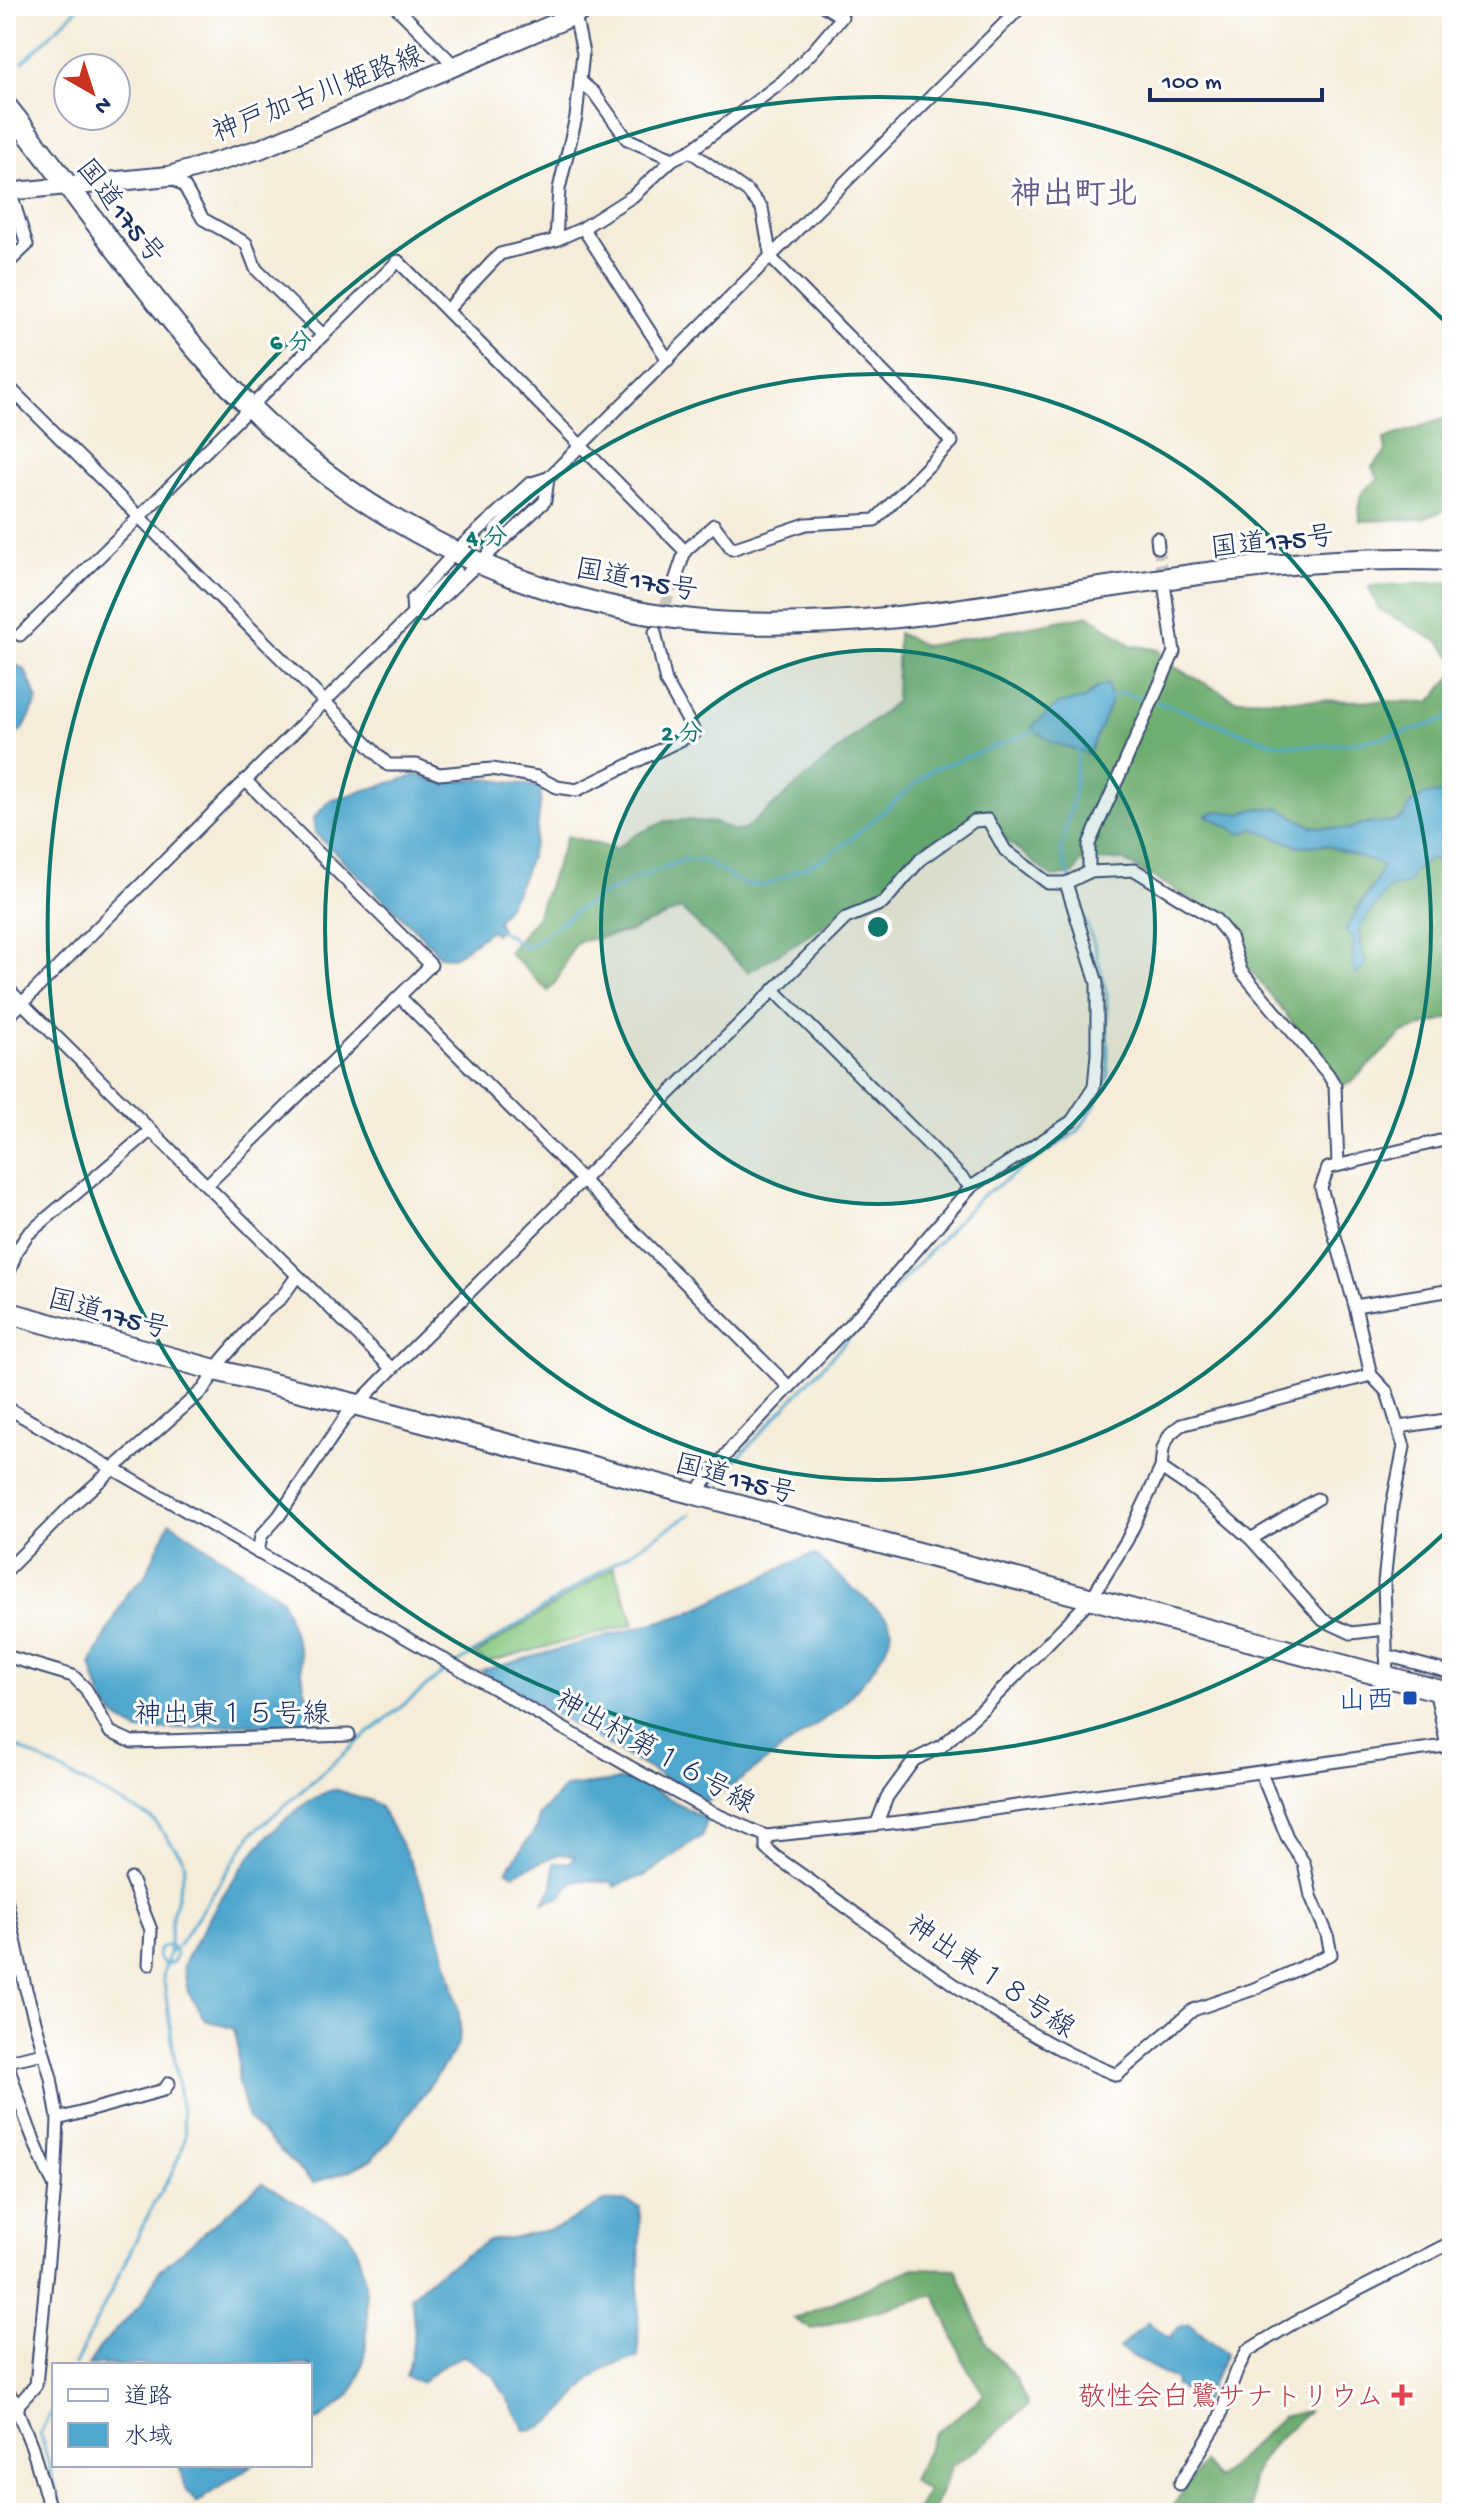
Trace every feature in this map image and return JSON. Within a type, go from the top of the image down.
[{"type":"highway","name":"国道175号","points":[[6,106],[180,329],[250,407],[341,486],[456,561],[479,563],[546,589],[610,606],[670,618],[744,622],[840,621],[927,613],[1244,569],[1389,557],[1452,560]]},
{"type":"highway","name":"国道175号","points":[[6,1312],[215,1370],[1444,1691]]},
{"type":"main road","name":"神戸加古川姫路線","points":[[67,186],[169,176],[260,149],[582,10]]},
{"type":"street","points":[[395,6],[456,67]]},
{"type":"street","points":[[447,310],[500,254],[556,240],[583,228],[633,196],[673,159],[690,151],[782,82],[842,17],[824,6]]},
{"type":"street","points":[[495,531],[771,258],[1016,8]]},
{"type":"street","points":[[556,240],[559,189],[576,117],[583,53],[582,10]]},
{"type":"street","points":[[580,81],[594,93],[627,139],[673,159]]},
{"type":"street","points":[[675,581],[685,551],[714,525],[732,549],[806,524],[875,520],[952,442],[771,258],[762,208],[748,192],[690,151]]},
{"type":"street","points":[[169,176],[184,186],[203,219],[246,243],[256,269],[323,335]]},
{"type":"street","name":"神戸加古川姫路線","points":[[8,191],[67,186]]},
{"type":"street","points":[[6,265],[27,245],[8,191]]},
{"type":"street","points":[[583,228],[668,360]]},
{"type":"street","points":[[20,635],[398,261],[685,551]]},
{"type":"street","points":[[6,384],[388,765],[417,765],[439,774],[492,769],[537,777],[557,787],[577,790],[695,733],[666,682],[655,632]]},
{"type":"street","points":[[6,1019],[413,614],[456,561],[529,484],[548,478]]},
{"type":"street","points":[[413,614],[422,616],[545,501],[548,478]]},
{"type":"street","points":[[413,614],[412,600],[456,561]]},
{"type":"street","points":[[1089,872],[1089,844],[1174,652],[1165,590]]},
{"type":"street","points":[[207,1185],[431,965],[245,780]]},
{"type":"street","points":[[258,1553],[261,1536],[279,1516],[346,1416],[846,918],[883,903],[921,859],[974,821],[988,820],[1005,850],[1048,883],[1066,883],[1089,872],[1135,870],[1216,920],[1230,937],[1241,971],[1335,1086],[1338,1165]]},
{"type":"street","points":[[694,1495],[702,1481],[733,1446],[875,1298],[971,1187],[1072,1121],[1094,1087],[1097,983],[1066,883]]},
{"type":"street","points":[[6,987],[392,1369]]},
{"type":"street","points":[[775,991],[971,1187]]},
{"type":"street","points":[[400,997],[789,1387]]},
{"type":"street","points":[[6,1281],[17,1250],[28,1234],[150,1131]]},
{"type":"street","points":[[1387,1677],[1384,1583],[1392,1506],[1404,1447],[1387,1392],[1371,1375],[1321,1188],[1328,1168],[1452,1138]]},
{"type":"street","points":[[6,1571],[70,1507],[204,1389],[215,1370],[262,1314],[282,1297],[297,1276]]},
{"type":"street","points":[[1355,1306],[1452,1290]]},
{"type":"street","points":[[877,1823],[887,1797],[914,1760],[942,1746],[987,1705],[1091,1599],[1127,1540],[1161,1468],[1163,1448],[1170,1434],[1181,1425],[1371,1375]]},
{"type":"street","name":"神出村第１６号線","points":[[6,1407],[711,1812],[766,1836],[1261,1773],[1450,1745]]},
{"type":"street","points":[[1399,1427],[1452,1419]]},
{"type":"street","points":[[1161,1468],[1198,1493],[1251,1539],[1323,1620],[1351,1633],[1386,1629]]},
{"type":"street","points":[[1251,1539],[1317,1499]]},
{"type":"street","points":[[1386,1655],[1452,1673]]},
{"type":"street","name":"神出東１５号線","points":[[6,1656],[73,1676],[86,1689],[110,1732],[132,1742],[349,1735]]},
{"type":"street","points":[[1444,1691],[1450,1745]]},
{"type":"street","name":"神出東１８号線","points":[[766,1836],[766,1848],[776,1857],[965,1991],[1073,2058],[1117,2075],[1193,2010],[1254,1989],[1331,1954],[1327,1934],[1311,1896],[1304,1863],[1287,1837],[1261,1773]]},
{"type":"street","points":[[131,1879],[151,1930],[149,1964]]},
{"type":"street","points":[[6,1899],[58,2119],[55,2186],[36,2385],[11,2400],[32,2447],[51,2513]]},
{"type":"street","points":[[44,2053],[6,2060],[17,2100],[55,2186]]},
{"type":"street","points":[[58,2119],[164,2090],[169,2083]]},
{"type":"street","points":[[1180,2484],[1217,2424],[1247,2351],[1295,2322],[1452,2242]]},
{"type":"green space","points":[[1452,416],[1452,507],[1423,519],[1360,521],[1360,496],[1379,480],[1372,467],[1386,452],[1384,439]]},
{"type":"green space","points":[[1452,582],[1452,657],[1440,643],[1379,609],[1368,586]]},
{"type":"green space","points":[[1090,615],[1131,645],[1159,650],[1165,662],[1234,699],[1430,702],[1452,676],[1452,794],[1413,802],[1402,818],[1394,822],[1361,824],[1348,830],[1311,826],[1279,808],[1254,809],[1241,814],[1219,811],[1207,815],[1241,833],[1254,829],[1298,846],[1325,845],[1382,867],[1377,880],[1356,909],[1353,966],[1362,942],[1359,928],[1389,887],[1403,885],[1412,873],[1430,859],[1452,863],[1452,1017],[1403,1033],[1350,1083],[1342,1085],[1248,967],[1234,931],[1180,892],[1122,860],[1081,861],[1074,874],[1052,877],[1005,839],[989,810],[915,857],[877,894],[748,972],[681,909],[628,932],[577,942],[548,991],[508,952],[536,918],[567,836],[616,849],[633,836],[666,821],[716,823],[735,831],[744,830],[896,701],[898,633],[925,646]],"holes":[[[1097,688],[1051,742],[1032,728],[1058,704],[1084,699]]]},
{"type":"green space","points":[[614,1567],[634,1624],[488,1662],[475,1655]]},
{"type":"green space","points":[[914,2268],[956,2269],[987,2345],[1016,2379],[1028,2405],[987,2442],[952,2466],[932,2513],[915,2513],[927,2491],[912,2480],[935,2434],[984,2395],[966,2366],[935,2295],[811,2329],[794,2319]]},
{"type":"green space","points":[[1309,2411],[1264,2456],[1254,2474],[1251,2513],[1168,2513],[1203,2462],[1217,2479],[1282,2417]]},
{"type":"water","points":[[6,659],[25,670],[38,700],[25,726],[6,746]]},
{"type":"water","points":[[1108,684],[1110,705],[1089,754],[1051,742],[1032,727],[1058,704],[1084,699],[1097,688]]},
{"type":"water","points":[[417,775],[438,782],[487,779],[541,787],[535,840],[524,874],[497,921],[501,929],[495,934],[491,930],[452,957],[439,956],[315,833],[313,819],[329,801]]},
{"type":"water","points":[[1425,794],[1452,794],[1452,863],[1430,859],[1412,873],[1410,881],[1389,888],[1360,928],[1366,965],[1357,974],[1353,967],[1354,939],[1345,930],[1382,867],[1325,845],[1298,846],[1254,829],[1241,834],[1206,815],[1219,811],[1241,814],[1254,809],[1279,808],[1311,826],[1348,830],[1361,824],[1394,822]]},
{"type":"water","points":[[170,1522],[281,1598],[299,1649],[304,1687],[319,1727],[273,1728],[247,1724],[139,1731],[111,1712],[101,1696],[91,1664],[127,1593],[144,1578]]},
{"type":"water","points":[[815,1555],[888,1619],[892,1631],[885,1650],[842,1706],[706,1802],[481,1671],[683,1615]]},
{"type":"water","points":[[632,1779],[707,1820],[702,1836],[646,1875],[614,1886],[612,1882],[583,1880],[572,1883],[561,1897],[543,1903],[553,1887],[554,1863],[571,1862],[574,1856],[559,1854],[514,1874],[507,1870],[538,1826],[538,1816],[565,1787]]},
{"type":"water","points":[[334,1789],[372,1801],[380,1807],[404,1849],[440,1936],[458,2008],[460,2033],[456,2049],[372,2159],[313,2183],[248,2119],[238,2079],[238,2046],[234,2029],[205,2020],[188,1992],[183,1966],[227,1889],[265,1840],[286,1818]]},
{"type":"water","points":[[262,2183],[348,2232],[361,2265],[367,2307],[365,2350],[356,2384],[336,2407],[312,2424],[312,2363],[89,2363],[100,2347],[142,2303],[159,2271]]},
{"type":"water","points":[[605,2201],[625,2201],[640,2207],[638,2357],[619,2362],[597,2374],[550,2422],[525,2430],[494,2376],[464,2356],[446,2363],[421,2383],[406,2377],[413,2337],[411,2296],[436,2274],[488,2241],[560,2227]]},
{"type":"water","points":[[1148,2322],[1169,2339],[1178,2327],[1189,2324],[1226,2353],[1202,2403],[1175,2385],[1176,2381],[1119,2348]]},
{"type":"water","points":[[180,2467],[249,2467],[196,2503],[184,2485]]},
{"type":"waterway","points":[[23,62],[80,6]]},
{"type":"waterway","points":[[1107,699],[1120,693],[1149,700]]},
{"type":"waterway","points":[[1156,702],[1257,738],[1293,745],[1363,741],[1410,731],[1452,717]]},
{"type":"waterway","points":[[500,930],[527,948],[588,903],[635,879],[684,860],[704,861],[743,884],[765,886],[844,845],[932,770],[1039,730]]},
{"type":"waterway","points":[[708,1490],[979,1198],[1078,1131],[1094,1107],[1108,1076],[1107,995],[1094,944],[1061,853],[1074,794],[1078,750]]},
{"type":"waterway","points":[[456,1664],[691,1514]]},
{"type":"waterway","points":[[76,2363],[155,2201],[174,2169],[183,2143],[185,2134],[163,1975],[169,1954],[178,1946],[251,1835],[449,1668]]},
{"type":"waterway","points":[[6,1741],[149,1817],[183,1858],[185,1866],[172,1916],[169,1954]]},
{"type":"waterway","points":[[167,1946],[176,1955],[167,1964],[158,1955],[167,1946]]},
{"type":"waterway","points":[[52,2411],[40,2433],[63,2513]]},
{"type":"tunnel","points":[[468,559],[495,531]]},
{"type":"tunnel","points":[[1158,547],[1164,582]]},
{"type":"tunnel","points":[[659,621],[675,581]]},
{"type":"place","name":"山西","points":[[1410,1698]]},
{"type":"place","name":"敬性会白鷺サナトリウム","points":[[1402,2395]]},
{"type":"district","name":"神出町北","points":[[1074,192]]}]
